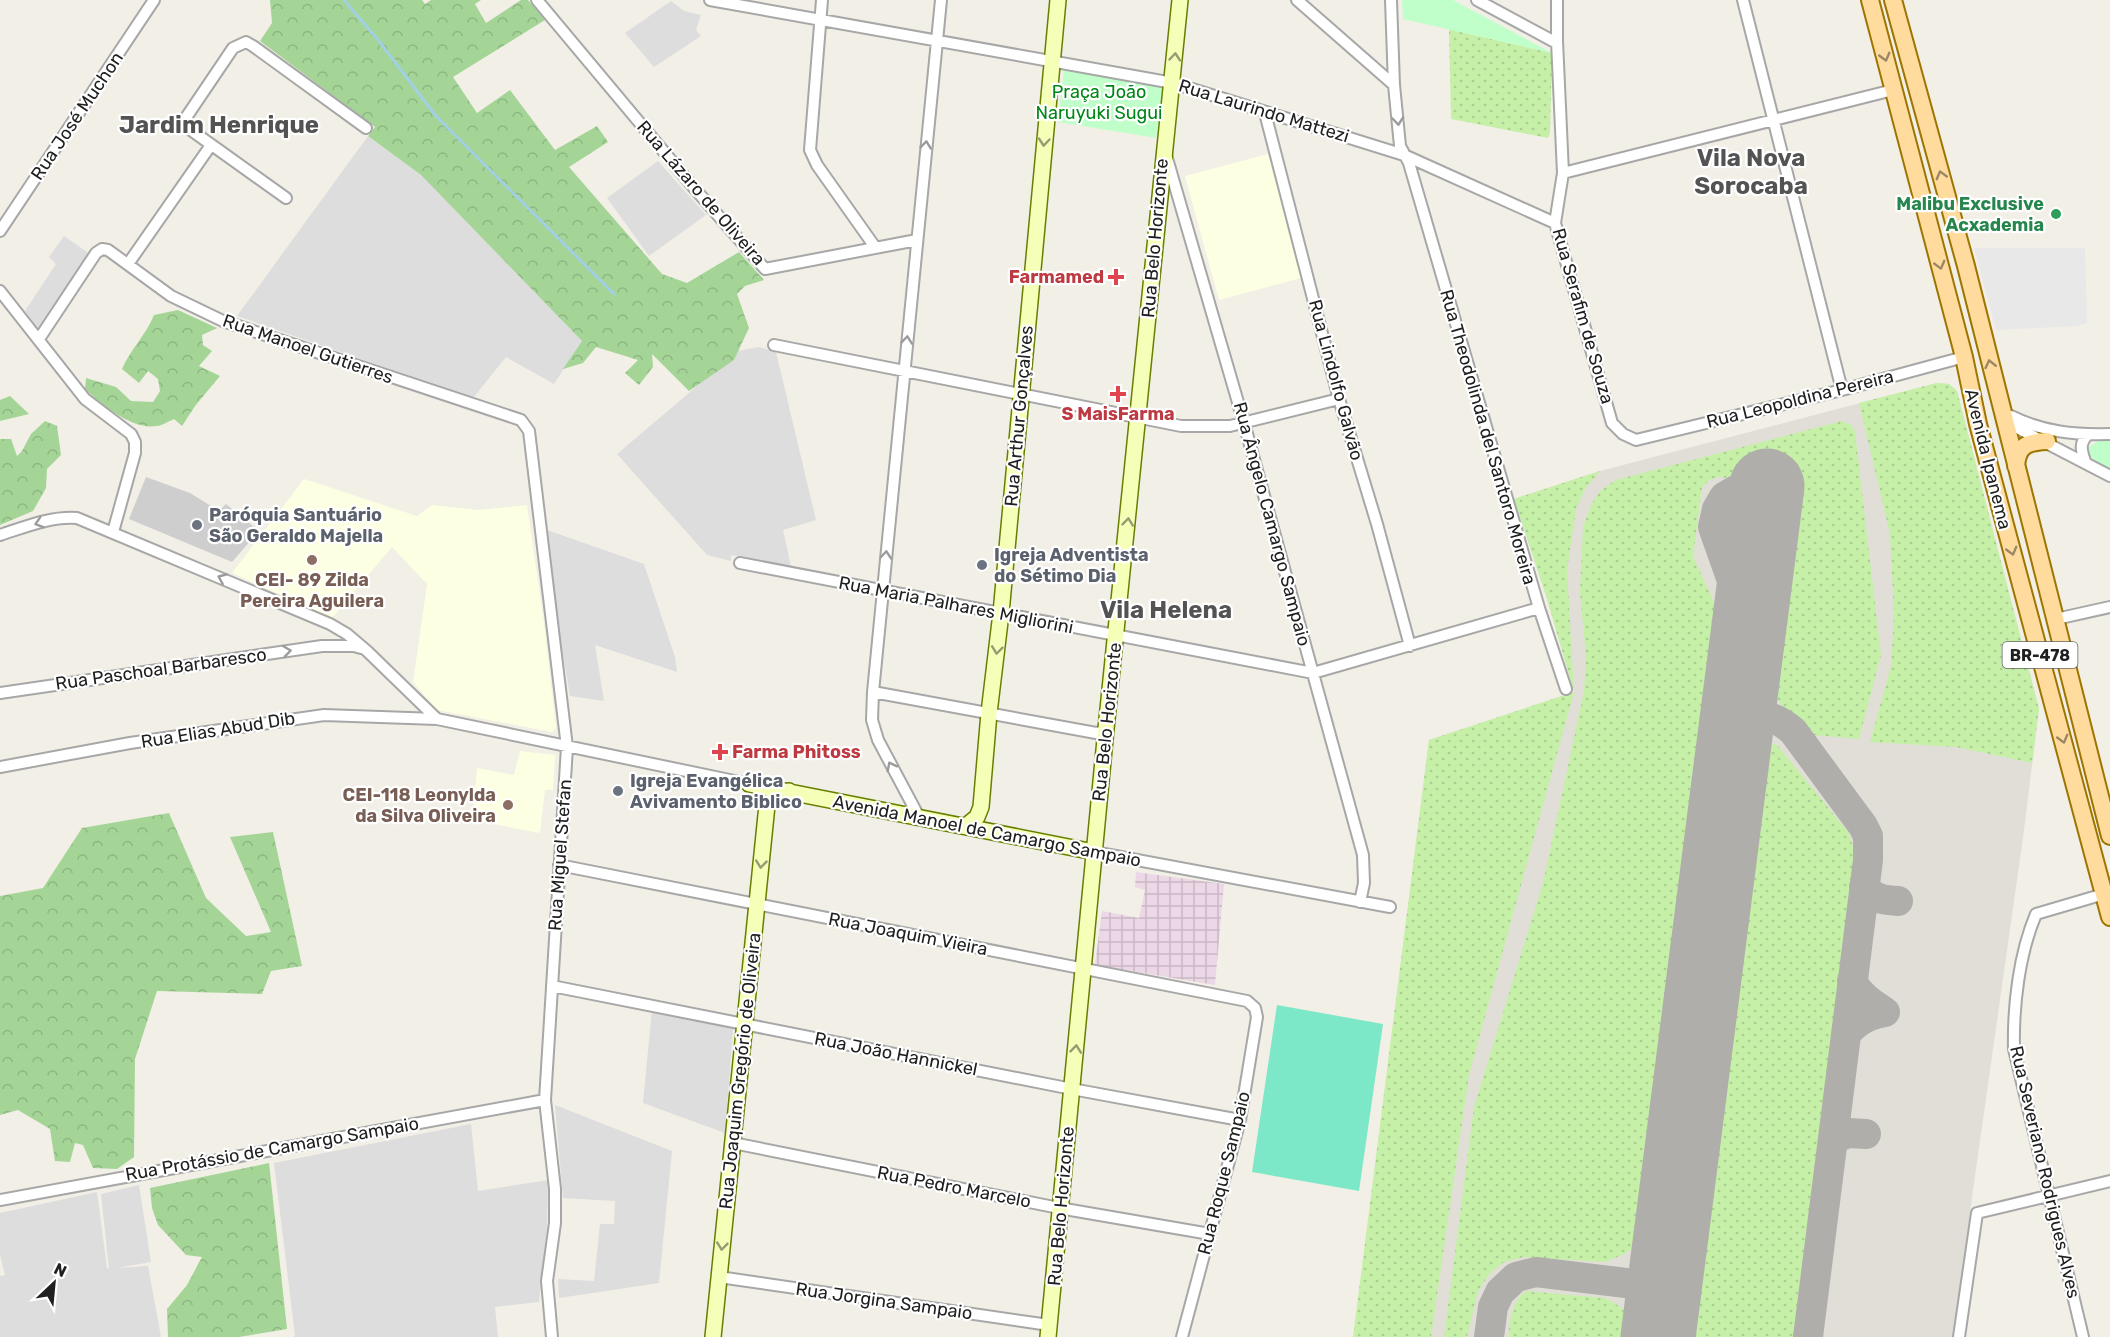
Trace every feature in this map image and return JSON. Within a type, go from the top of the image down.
[{"type":"main road","name":"Avenida Ipanema","points":[[1870,0],[2110,916]]},
{"type":"main road","name":"Avenida Ipanema","points":[[1893,0],[1966,266],[2002,416],[2110,836]]},
{"type":"main road","points":[[1971,392],[1990,414],[2002,416]]},
{"type":"main road","points":[[2016,466],[2017,456],[2025,445],[2032,441],[2047,441]]},
{"type":"street","name":"Rua José Muchon","points":[[0,231],[154,0]]},
{"type":"street","name":"Rua Lázaro de Oliveira","points":[[537,0],[694,189],[765,268],[917,240]]},
{"type":"street","name":"Rua Laurindo Mattezi","points":[[711,0],[1173,83],[1404,155],[1555,223]]},
{"type":"street","points":[[822,0],[810,150],[817,165],[875,247]]},
{"type":"street","points":[[919,817],[878,740],[872,720],[941,0]]},
{"type":"street","name":"Rua Arthur Gonçalves","points":[[966,825],[977,817],[981,807],[1058,0]]},
{"type":"street","name":"Rua Belo Horizonte","points":[[1048,1331],[1180,0]]},
{"type":"street","points":[[1297,0],[1394,85]]},
{"type":"street","name":"Rua Theodolinda del Santoro Moreira","points":[[1391,0],[1394,85],[1400,146],[1414,184],[1539,608],[1566,689]]},
{"type":"street","points":[[1477,0],[1553,41],[1557,41]]},
{"type":"street","name":"Rua Serafim de Souza","points":[[1557,0],[1563,173],[1555,223],[1612,423],[1623,434],[1636,440]]},
{"type":"street","points":[[1743,0],[1842,390]]},
{"type":"street","points":[[286,198],[211,145],[183,122],[233,48],[246,42],[253,46],[366,128]]},
{"type":"street","points":[[1366,61],[1384,64],[1393,54]]},
{"type":"street","points":[[1563,173],[1893,90]]},
{"type":"street","name":"Rua Lindolfo Galvão","points":[[1265,112],[1339,399],[1377,524],[1410,646]]},
{"type":"street","points":[[128,264],[211,145]]},
{"type":"street","name":"Rua Ângelo Camargo Sampaio","points":[[1164,149],[1244,423],[1363,855],[1364,883],[1360,902]]},
{"type":"street","points":[[1414,184],[1426,170],[1435,169]]},
{"type":"street","name":"Rua Manoel Gutierres","points":[[39,339],[96,253],[102,249],[108,250],[171,296],[223,321],[521,420],[525,425]]},
{"type":"street","points":[[0,291],[85,399],[131,434],[135,442],[135,453],[113,532]]},
{"type":"street","points":[[774,345],[1181,426],[1230,426],[1339,399]]},
{"type":"street","name":"Rua Leopoldina Pereira","points":[[1636,440],[1842,390],[1964,357]]},
{"type":"street","points":[[2002,416],[2036,428],[2110,434]]},
{"type":"street","points":[[2002,416],[2110,476]]},
{"type":"street","name":"Rua Miguel Stefan","points":[[525,425],[529,432],[567,747],[545,1100],[555,1188],[555,1223],[547,1286],[552,1337]]},
{"type":"street","points":[[2085,461],[2082,444],[2083,439],[2089,434]]},
{"type":"street","points":[[0,535],[64,517],[77,518],[113,532],[330,624],[347,634],[367,651],[437,719]]},
{"type":"street","name":"Rua Maria Palhares Migliorini","points":[[740,563],[1313,673]]},
{"type":"street","points":[[2056,620],[2110,607]]},
{"type":"street","points":[[1313,673],[1539,608]]},
{"type":"street","points":[[321,646],[329,636],[330,624]]},
{"type":"street","name":"Rua Paschoal Barbaresco","points":[[0,693],[321,646],[354,646],[367,651]]},
{"type":"street","points":[[873,692],[1096,732],[1106,729]]},
{"type":"street","name":"Rua Elias Abud Dib","points":[[0,767],[130,743],[324,715],[437,719]]},
{"type":"street","name":"Avenida Manoel de Camargo Sampaio","points":[[437,719],[749,784],[1390,907]]},
{"type":"street","points":[[749,784],[761,793],[767,805],[777,794],[789,791]]},
{"type":"street","name":"Rua Joaquim Gregório de Oliveira","points":[[713,1337],[767,805]]},
{"type":"street","name":"Rua Joaquim Vieira","points":[[559,865],[1247,1001],[1255,1008]]},
{"type":"street","name":"Rua Severiano Rodrigues Alves","points":[[2083,1337],[2014,1049],[2014,1019],[2027,935],[2036,914],[2104,894]]},
{"type":"street","name":"Rua João Hannickel","points":[[552,986],[1240,1120]]},
{"type":"street","name":"Rua Roque Sampaio","points":[[1182,1337],[1240,1120],[1257,1017],[1255,1008]]},
{"type":"street","name":"Rua Protássio de Camargo Sampaio","points":[[0,1200],[545,1100]]},
{"type":"street","name":"Rua Pedro Marcelo","points":[[734,1143],[1059,1208],[1210,1234]]},
{"type":"street","points":[[1959,1337],[1977,1213],[2110,1181]]},
{"type":"street","name":"Rua Jorgina Sampaio","points":[[719,1277],[1048,1331]]},
{"type":"shaded area","points":[[671,1],[684,11],[701,15],[696,30],[701,36],[654,67],[625,33]]},
{"type":"shaded area","points":[[368,136],[421,175],[582,341],[554,384],[506,357],[473,398],[237,316]]},
{"type":"shaded area","points":[[1268,154],[1301,278],[1219,300],[1185,176]]},
{"type":"shaded area","points":[[658,161],[706,215],[649,256],[607,198]]},
{"type":"shaded area","points":[[64,236],[90,254],[39,329],[25,311],[56,264],[49,257]]},
{"type":"shaded area","points":[[1974,248],[2085,248],[2087,323],[2078,326],[1996,330]]},
{"type":"shaded area","points":[[759,347],[776,352],[816,520],[783,530],[791,567],[731,555],[731,561],[707,555],[617,454],[710,375],[734,360],[738,351]]},
{"type":"shaded area","points":[[1937,383],[1949,384],[1957,391],[2039,709],[1954,1337],[1354,1337],[1429,740],[1574,692],[1547,598],[1514,499],[1600,471]]},
{"type":"shaded area","name":"Paróquia Santuário São Geraldo Majella","points":[[146,477],[190,493],[219,511],[226,504],[259,531],[232,562],[129,519]]},
{"type":"shaded area","points":[[304,479],[417,516],[432,505],[479,510],[527,505],[556,728],[552,732],[437,710],[413,682],[427,584],[392,547],[332,618],[232,573]]},
{"type":"shaded area","points":[[547,530],[644,564],[675,657],[677,672],[595,645],[604,701],[570,696],[553,595]]},
{"type":"shaded area","name":"CEI-118 Leonylda da Silva Oliveira","points":[[520,751],[555,755],[553,790],[545,790],[540,833],[472,820],[477,768],[514,775]]},
{"type":"shaded area","points":[[1136,872],[1224,884],[1215,985],[1095,965],[1102,911],[1139,918],[1145,890],[1135,887]]},
{"type":"shaded area","points":[[652,1009],[733,1029],[725,1133],[643,1103]]},
{"type":"shaded area","points":[[555,1105],[672,1151],[659,1283],[559,1298],[558,1279],[594,1281],[600,1224],[614,1224],[615,1201],[563,1198]]},
{"type":"shaded area","points":[[471,1124],[478,1191],[548,1180],[547,1227],[539,1302],[495,1307],[498,1337],[293,1337],[295,1336],[274,1163]]},
{"type":"shaded area","points":[[139,1185],[151,1262],[117,1268],[148,1266],[161,1337],[0,1337],[0,1276],[5,1275],[0,1255],[0,1213],[97,1192],[107,1268],[109,1269],[101,1194]]},
{"type":"green space","points":[[270,0],[422,0],[425,4],[431,0],[481,0],[475,4],[486,23],[521,0],[528,0],[545,20],[453,77],[477,113],[510,90],[555,150],[597,126],[608,142],[569,167],[662,274],[687,283],[739,252],[764,280],[745,286],[737,294],[749,328],[734,360],[689,391],[652,354],[653,367],[639,385],[625,373],[638,360],[596,347],[583,363],[563,369],[582,341],[421,175],[368,136],[375,127],[260,41],[272,23]]},
{"type":"green space","points":[[1402,0],[1453,0],[1552,53],[1403,19]]},
{"type":"green space","points":[[1449,29],[1552,53],[1548,138],[1451,119]]},
{"type":"green space","name":"Praça João Naruyuki Sugui","points":[[1064,70],[1164,87],[1156,138],[1058,122]]},
{"type":"green space","points":[[178,310],[217,328],[202,335],[203,345],[212,351],[199,366],[220,376],[182,426],[174,419],[158,426],[137,424],[118,415],[85,389],[86,378],[116,387],[131,401],[153,402],[160,391],[158,379],[148,371],[139,383],[122,369],[154,315]]},
{"type":"green space","points":[[1937,383],[1949,384],[1957,391],[2039,709],[2032,763],[1956,747],[1870,742],[1891,666],[1894,614],[1890,534],[1859,403]]},
{"type":"green space","points":[[10,396],[29,414],[0,421],[0,400]]},
{"type":"green space","points":[[45,421],[57,426],[61,455],[47,469],[46,488],[33,511],[0,525],[0,439],[11,439],[17,456],[31,434]]},
{"type":"green space","points":[[1842,421],[1851,425],[1855,432],[1881,655],[1859,739],[1802,734],[1771,690],[1765,648],[1786,485],[1719,477],[1709,480],[1702,488],[1693,556],[1722,620],[1639,1245],[1605,1262],[1524,1257],[1504,1262],[1490,1273],[1478,1291],[1467,1337],[1444,1337],[1474,1107],[1543,883],[1584,691],[1586,657],[1580,592],[1583,527],[1591,505],[1600,491],[1616,480]]},
{"type":"green space","points":[[2098,441],[2110,441],[2110,469],[2095,461],[2090,455],[2089,447]]},
{"type":"green space","points":[[1600,471],[1585,489],[1576,509],[1567,570],[1574,692],[1547,599],[1514,499]]},
{"type":"green space","points":[[1574,692],[1469,1075],[1431,1337],[1353,1337],[1429,740]]},
{"type":"green space","points":[[1766,743],[1777,745],[1848,832],[1855,852],[1793,1337],[1679,1337],[1752,757],[1757,747]]},
{"type":"green space","points":[[169,813],[206,898],[246,936],[271,932],[230,837],[273,832],[302,966],[271,971],[262,994],[157,991],[135,1059],[134,1157],[117,1169],[93,1168],[83,1145],[75,1143],[70,1162],[55,1161],[50,1129],[18,1110],[0,1115],[0,896],[43,888],[82,828]]},
{"type":"green space","points":[[1277,1005],[1383,1024],[1359,1191],[1252,1172]]},
{"type":"green space","points":[[269,1163],[287,1329],[239,1337],[168,1337],[167,1309],[187,1285],[202,1257],[186,1255],[158,1225],[152,1208],[150,1188]]},
{"type":"green space","points":[[1526,1291],[1604,1298],[1625,1312],[1628,1337],[1508,1337],[1514,1306]]},
{"type":"waterway","points":[[344,0],[436,116],[614,294]]},
{"type":"taxiway","points":[[1747,639],[1742,609],[1713,527],[1717,509],[1724,497],[1736,490],[1753,489],[1766,495],[1773,509],[1774,530],[1754,587]]},
{"type":"taxiway","points":[[1734,745],[1747,727],[1759,718],[1766,717],[1783,723],[1793,731],[1868,836],[1868,860],[1808,1337]]},
{"type":"taxiway","points":[[1864,887],[1879,898],[1898,901]]},
{"type":"taxiway","points":[[1846,1034],[1863,1019],[1885,1012],[1862,995],[1852,981]]},
{"type":"taxiway","points":[[1833,1139],[1848,1133],[1866,1134]]},
{"type":"taxiway","points":[[1489,1337],[1493,1307],[1500,1292],[1516,1277],[1536,1272],[1642,1285],[1657,1278],[1668,1266]]},
{"type":"taxiway","points":[[1642,1285],[1653,1293],[1662,1310]]},
{"type":"runway","points":[[1658,1337],[1767,486]]},
{"type":"place","name":"Malibu Exclusive Acxademia","points":[[2056,214]]},
{"type":"place","name":"Farmamed","points":[[1116,277]]},
{"type":"place","name":"S MaisFarma","points":[[1118,394]]},
{"type":"place","name":"Paróquia Santuário São Geraldo Majella","points":[[197,525]]},
{"type":"place","name":"CEI- 89 Zilda Pereira Aguilera","points":[[312,560]]},
{"type":"place","name":"Igreja Adventista do Sétimo Dia","points":[[982,565]]},
{"type":"place","name":"Farma Phitoss","points":[[720,752]]},
{"type":"place","name":"Igreja Evangélica Avivamento Biblico","points":[[618,791]]},
{"type":"place","name":"CEI-118 Leonylda da Silva Oliveira","points":[[508,805]]},
{"type":"district","name":"Jardim Henrique","points":[[219,125]]},
{"type":"district","name":"Vila Nova Sorocaba","points":[[1751,172]]},
{"type":"district","name":"Vila Helena","points":[[1166,610]]}]
